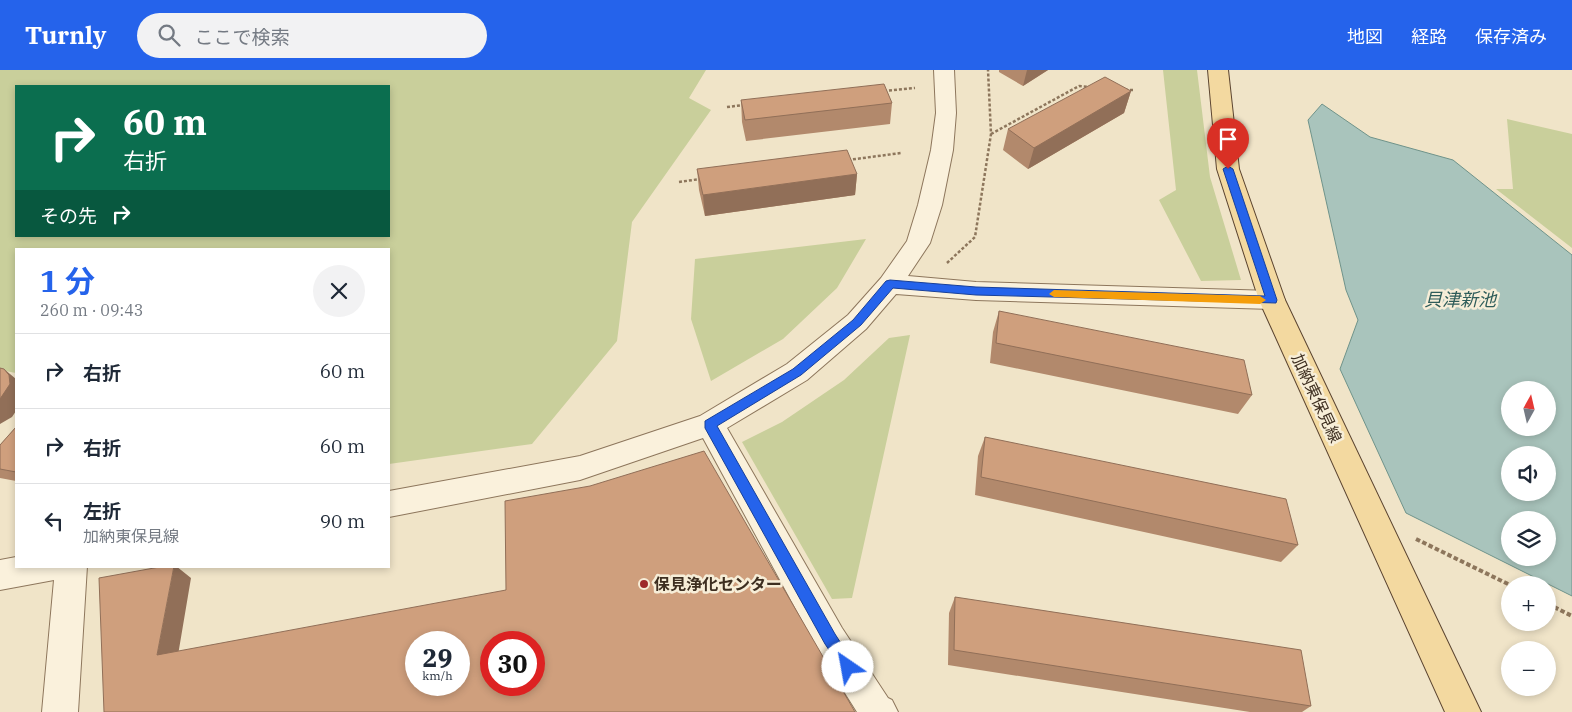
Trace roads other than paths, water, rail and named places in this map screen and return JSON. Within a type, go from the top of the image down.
[{"type":"main road","name":"加納東保見線","points":[[1218,70],[1228,169],[1272,300],[1463,712]]},
{"type":"street","points":[[390,504],[580,468],[710,424],[797,372],[857,322],[890,284],[918,243],[930,205],[942,150],[946,112],[944,70]]},
{"type":"street","points":[[890,284],[976,291],[1272,300]]},
{"type":"street","points":[[710,424],[830,639],[876,710],[880,712]]},
{"type":"street","points":[[0,576],[42,568]]},
{"type":"street","points":[[60,712],[72,568]]},
{"type":"water","name":"貝津新池","points":[[1322,104],[1370,137],[1453,160],[1572,255],[1572,596],[1556,588],[1556,576],[1532,576],[1512,566],[1556,566],[1556,511],[1501,511],[1501,560],[1406,513],[1340,369],[1358,320],[1346,290],[1308,120]]},
{"type":"place","name":"保見浄化センター","points":[[644,584]]}]
